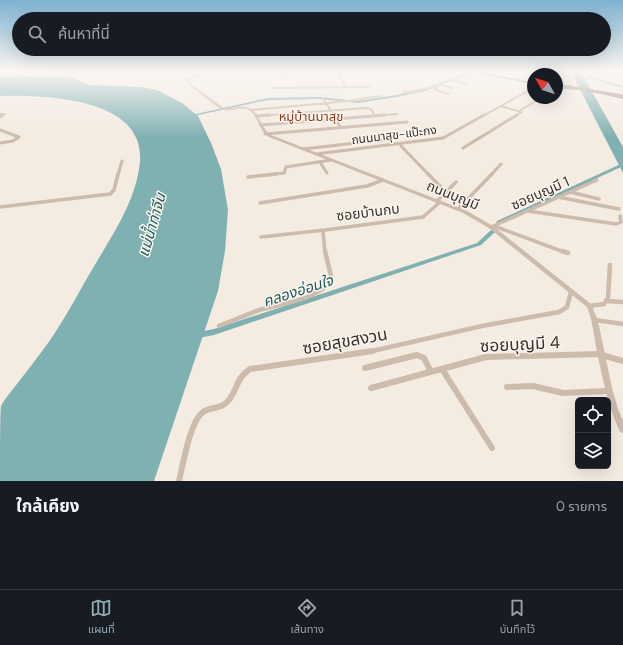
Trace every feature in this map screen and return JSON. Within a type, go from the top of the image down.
[{"type":"main road","points":[[596,92],[623,97]]},
{"type":"main road","points":[[600,92],[623,97]]},
{"type":"street","points":[[201,92],[222,109],[245,108],[250,110],[327,104],[380,96]]},
{"type":"street","points":[[444,92],[448,94]]},
{"type":"street","name":"ถนนมาสุข-แป๊ะกง","points":[[316,154],[443,138],[526,92]]},
{"type":"street","points":[[323,98],[342,128]]},
{"type":"street","points":[[304,100],[307,105]]},
{"type":"street","points":[[285,101],[287,107]]},
{"type":"street","points":[[500,106],[519,112],[532,104]]},
{"type":"street","points":[[256,116],[369,108],[375,116]]},
{"type":"street","points":[[250,110],[256,116],[265,134],[407,122]]},
{"type":"street","points":[[464,148],[522,113],[519,112]]},
{"type":"street","points":[[0,114],[4,114],[0,117]]},
{"type":"street","points":[[261,125],[397,114]]},
{"type":"street","points":[[0,130],[18,137],[13,141],[0,142]]},
{"type":"street","name":"ถนนบุญมี","points":[[265,134],[458,209],[477,218],[493,227],[589,306],[595,320],[608,390],[623,429]]},
{"type":"street","points":[[303,149],[383,140]]},
{"type":"street","points":[[401,146],[446,192]]},
{"type":"street","points":[[248,177],[284,174],[286,167],[332,160]]},
{"type":"street","points":[[0,207],[110,194],[114,190],[122,161]]},
{"type":"street","points":[[320,162],[327,173]]},
{"type":"street","points":[[458,209],[502,164]]},
{"type":"street","points":[[260,203],[367,186],[383,180]]},
{"type":"street","name":"ซอยบุญมี 1","points":[[493,227],[597,180]]},
{"type":"street","name":"ซอยบ้านกบ","points":[[220,326],[258,311],[315,294],[326,288],[332,280],[326,260],[323,232],[325,230],[423,217],[456,182]]},
{"type":"street","points":[[570,192],[599,199]]},
{"type":"street","points":[[558,197],[618,210]]},
{"type":"street","points":[[528,211],[616,224],[621,222],[620,216]]},
{"type":"street","points":[[493,227],[568,253]]},
{"type":"street","points":[[261,237],[325,230]]},
{"type":"street","points":[[606,302],[610,265]]},
{"type":"street","name":"ซอยสุขสงวน","points":[[179,481],[195,422],[203,412],[219,409],[230,400],[236,382],[242,373],[250,370],[357,354],[482,326],[559,312],[566,307],[571,292]]},
{"type":"street","points":[[589,306],[599,305],[606,302],[623,302]]},
{"type":"street","points":[[595,320],[623,324]]},
{"type":"street","points":[[365,368],[421,355],[431,372]]},
{"type":"street","name":"ซอยบุญมี 4","points":[[371,388],[486,357],[601,355],[623,361]]},
{"type":"street","points":[[442,369],[492,448]]},
{"type":"street","points":[[507,387],[533,386],[563,393],[608,390]]},
{"type":"street","points":[[616,414],[623,416]]},
{"type":"water","name":"แม่น้ำท่าจีน","points":[[0,92],[162,92],[182,103],[198,116],[211,143],[221,169],[228,210],[225,251],[218,291],[154,481],[0,481],[1,406],[55,333],[124,214],[135,188],[140,161],[137,140],[126,124],[109,112],[88,104],[64,99],[0,96]]},
{"type":"water","points":[[582,92],[593,92],[623,147],[623,173]]},
{"type":"waterway","points":[[189,116],[268,99],[319,98],[358,102],[413,92]]},
{"type":"waterway","name":"คลองอ่อนใจ","points":[[499,222],[623,164]]},
{"type":"waterway","name":"คลองอ่อนใจ","points":[[198,335],[214,332],[479,244],[492,232]]},
{"type":"district","name":"หมู่บ้านมาสุข","points":[[311,116]]}]
